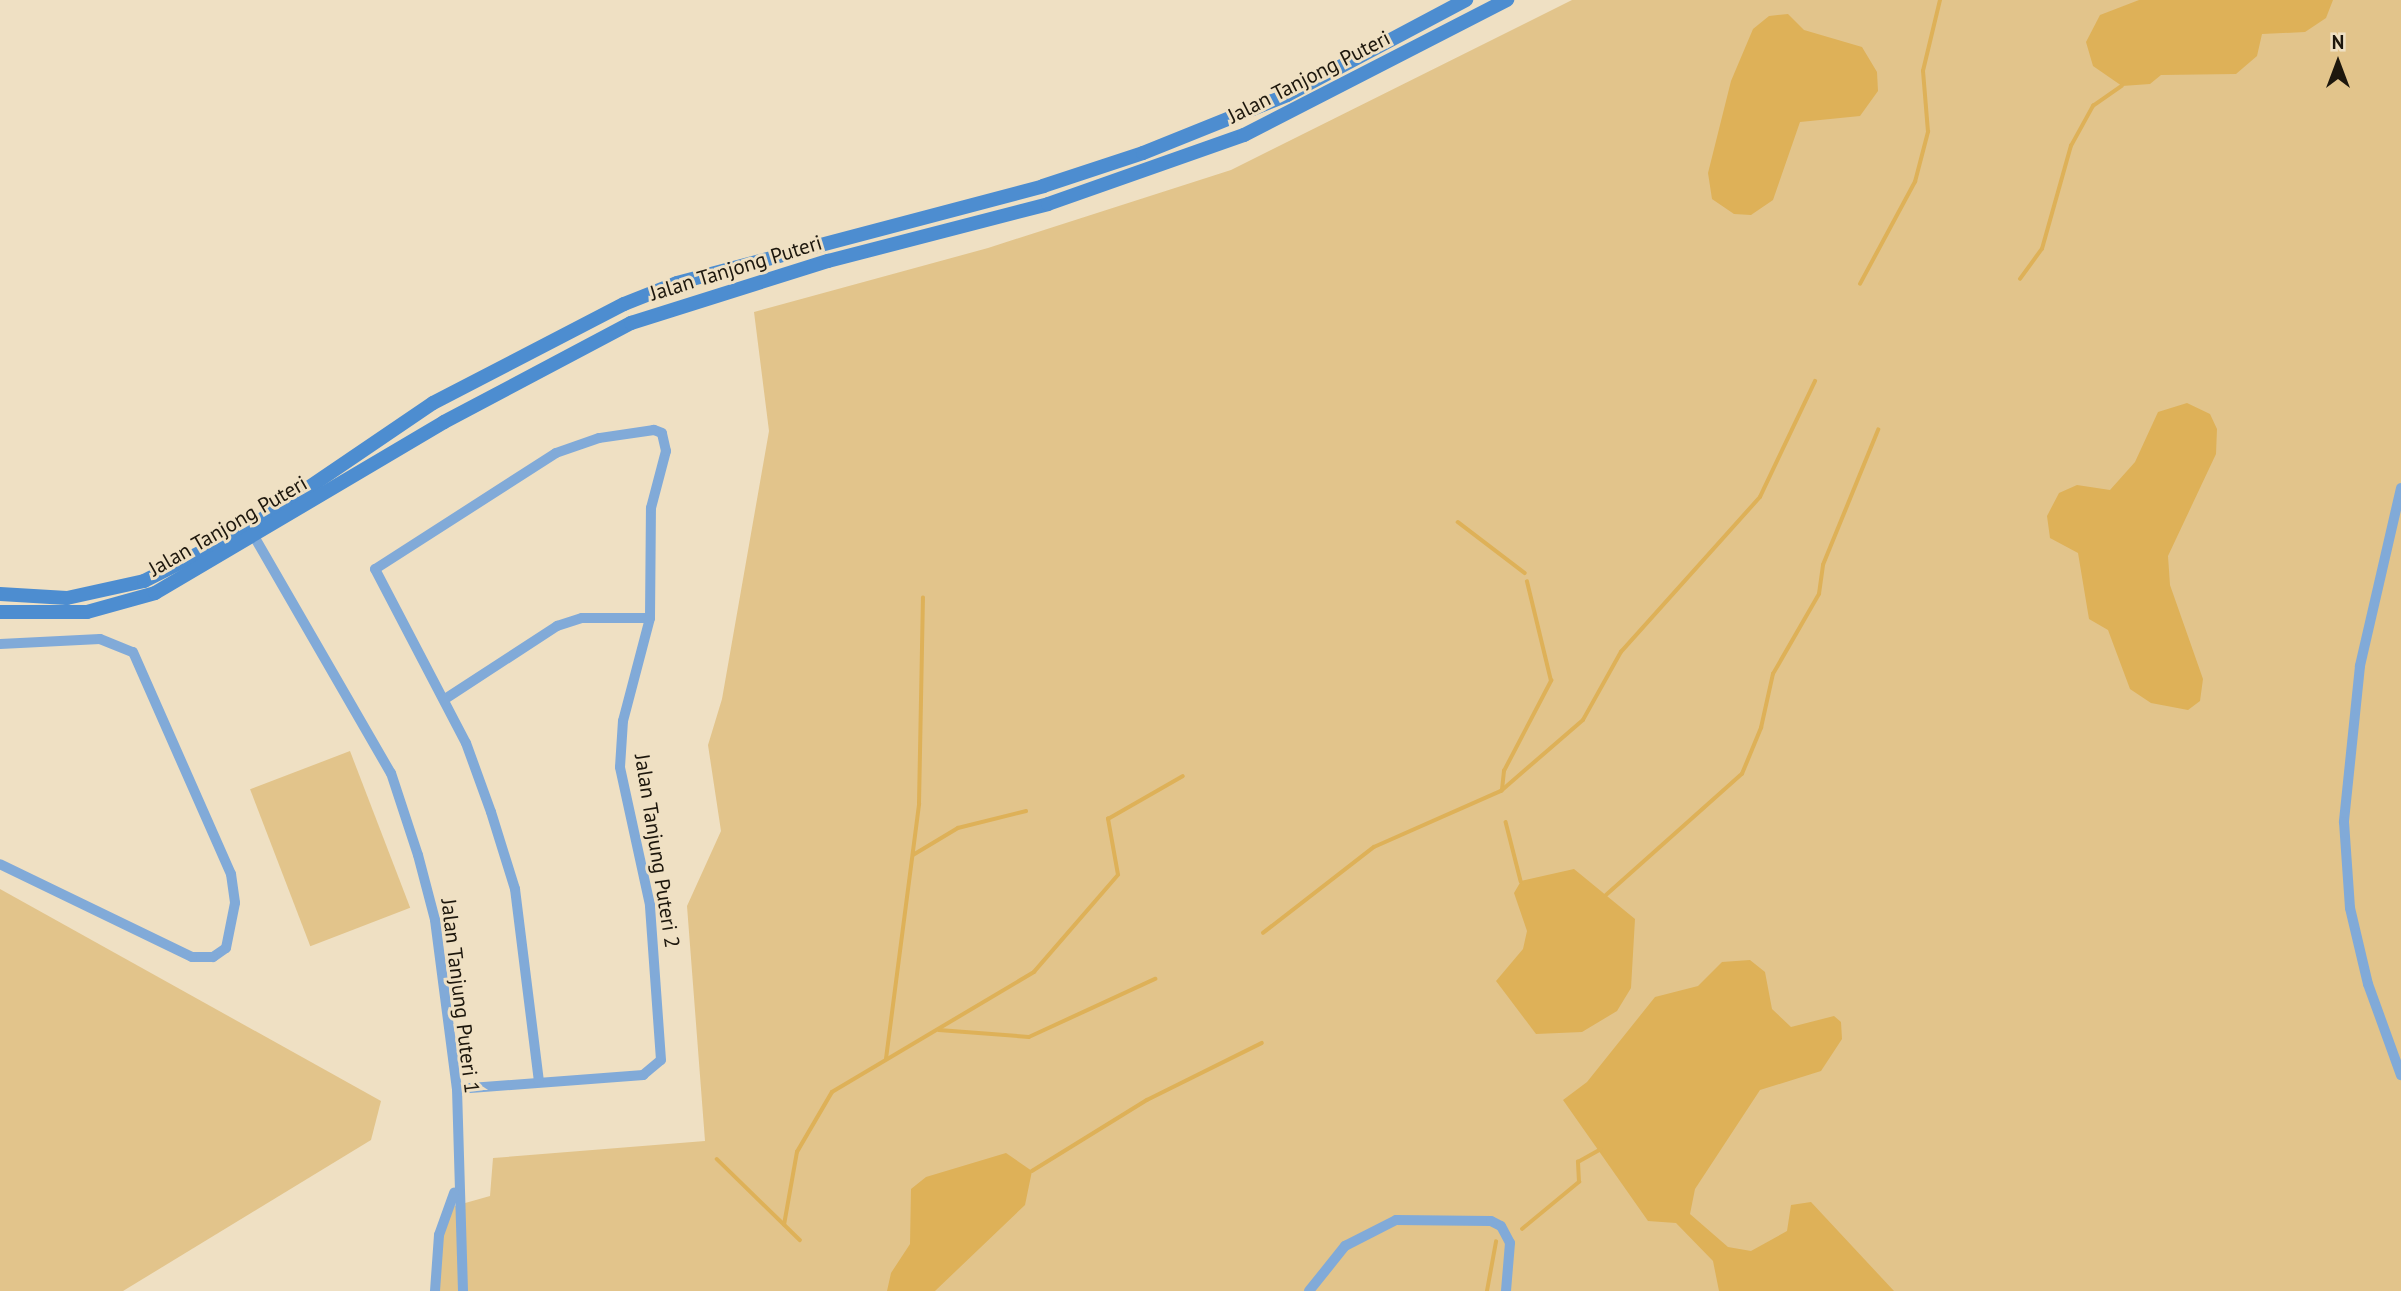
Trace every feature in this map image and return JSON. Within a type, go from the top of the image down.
[{"type":"street","name":"Jalan Tanjong Puteri","points":[[0,594],[67,598],[144,581],[252,533],[433,403],[624,304],[677,283],[1143,153],[1287,95],[1466,0]]},
{"type":"street","name":"Jalan Tanjong Puteri","points":[[0,612],[87,612],[155,593],[252,533],[444,422],[631,323],[828,261],[1048,204],[1197,153],[1295,112],[1507,0]]},
{"type":"street","name":"Jalan Tanjung Puteri 2","points":[[444,699],[376,579],[379,564],[556,453],[643,430],[662,433],[664,440],[651,508],[650,618],[623,721],[620,766],[650,905],[661,1060],[643,1075],[457,1089]]},
{"type":"street","points":[[2401,488],[2360,666],[2344,822],[2353,921],[2401,1075]]},
{"type":"street","name":"Jalan Tanjung Puteri 1","points":[[252,533],[391,773],[435,920],[457,1089],[456,1180],[463,1291]]},
{"type":"street","points":[[67,598],[84,601],[87,612]]},
{"type":"street","points":[[539,1081],[514,888],[466,743],[444,699],[557,626],[582,618],[650,618]]},
{"type":"street","points":[[0,644],[100,639],[133,652],[231,874],[235,903],[226,948],[213,957],[192,957],[0,864]]},
{"type":"street","points":[[435,1291],[439,1235],[456,1180]]},
{"type":"street","points":[[1310,1291],[1345,1246],[1396,1220],[1492,1221],[1501,1226],[1510,1243],[1506,1291]]},
{"type":"shaded area","points":[[1572,0],[2401,0],[2401,1291],[435,1291],[439,1235],[451,1207],[490,1196],[493,1158],[705,1141],[687,906],[721,831],[708,745],[722,699],[769,431],[754,312],[988,248],[1231,170]]},
{"type":"shaded area","points":[[2139,0],[2333,0],[2326,18],[2305,32],[2262,34],[2257,56],[2236,74],[2161,75],[2150,84],[2122,86],[2093,66],[2086,42],[2100,15]]},
{"type":"shaded area","points":[[1788,14],[1804,30],[1862,47],[1877,72],[1878,91],[1860,116],[1800,122],[1773,200],[1751,215],[1734,214],[1712,199],[1708,173],[1731,81],[1753,29],[1769,16]]},
{"type":"shaded area","points":[[2187,403],[2210,414],[2217,429],[2216,454],[2168,556],[2170,585],[2203,679],[2200,701],[2188,710],[2151,703],[2130,689],[2108,630],[2089,619],[2078,553],[2050,538],[2047,516],[2059,493],[2077,485],[2110,490],[2135,462],[2158,412]]},
{"type":"shaded area","points":[[350,751],[410,908],[310,946],[250,789]]},
{"type":"shaded area","points":[[1574,869],[1635,919],[1631,988],[1617,1011],[1582,1032],[1536,1034],[1496,981],[1523,949],[1527,931],[1514,893],[1521,881]]},
{"type":"shaded area","points":[[0,889],[381,1101],[371,1140],[123,1291],[0,1291]]},
{"type":"shaded area","points":[[1750,960],[1765,972],[1772,1009],[1791,1027],[1834,1016],[1841,1022],[1842,1039],[1821,1071],[1760,1090],[1695,1189],[1690,1214],[1728,1247],[1751,1251],[1787,1231],[1791,1205],[1811,1202],[1894,1291],[1719,1291],[1713,1261],[1676,1223],[1648,1221],[1563,1100],[1587,1082],[1655,997],[1698,986],[1722,962]]},
{"type":"shaded area","points":[[1006,1153],[1032,1171],[1025,1205],[935,1291],[887,1291],[891,1273],[910,1244],[911,1189],[926,1177]]},
{"type":"waterway","points":[[1860,284],[1915,182],[1928,132],[1923,71],[1940,0]]},
{"type":"waterway","points":[[2020,279],[2042,249],[2071,146],[2093,106],[2122,86]]},
{"type":"waterway","points":[[1263,933],[1374,847],[1501,791],[1583,720],[1621,652],[1760,497],[1815,381]]},
{"type":"waterway","points":[[1606,895],[1742,774],[1761,728],[1773,674],[1819,594],[1823,565],[1878,430]]},
{"type":"waterway","points":[[1458,522],[1525,573]]},
{"type":"waterway","points":[[1502,790],[1504,771],[1551,681],[1527,582]]},
{"type":"waterway","points":[[886,1059],[919,804],[923,598]]},
{"type":"waterway","points":[[784,1225],[797,1152],[832,1092],[1034,972],[1118,875],[1108,819],[1183,776]]},
{"type":"waterway","points":[[913,855],[958,828],[1026,811]]},
{"type":"waterway","points":[[1506,822],[1521,881]]},
{"type":"waterway","points":[[939,1030],[1029,1037],[1155,979]]},
{"type":"waterway","points":[[1032,1171],[1147,1100],[1262,1043]]},
{"type":"waterway","points":[[1522,1229],[1579,1182],[1578,1162],[1601,1149]]},
{"type":"waterway","points":[[717,1159],[800,1240]]},
{"type":"waterway","points":[[1487,1291],[1496,1242]]}]
